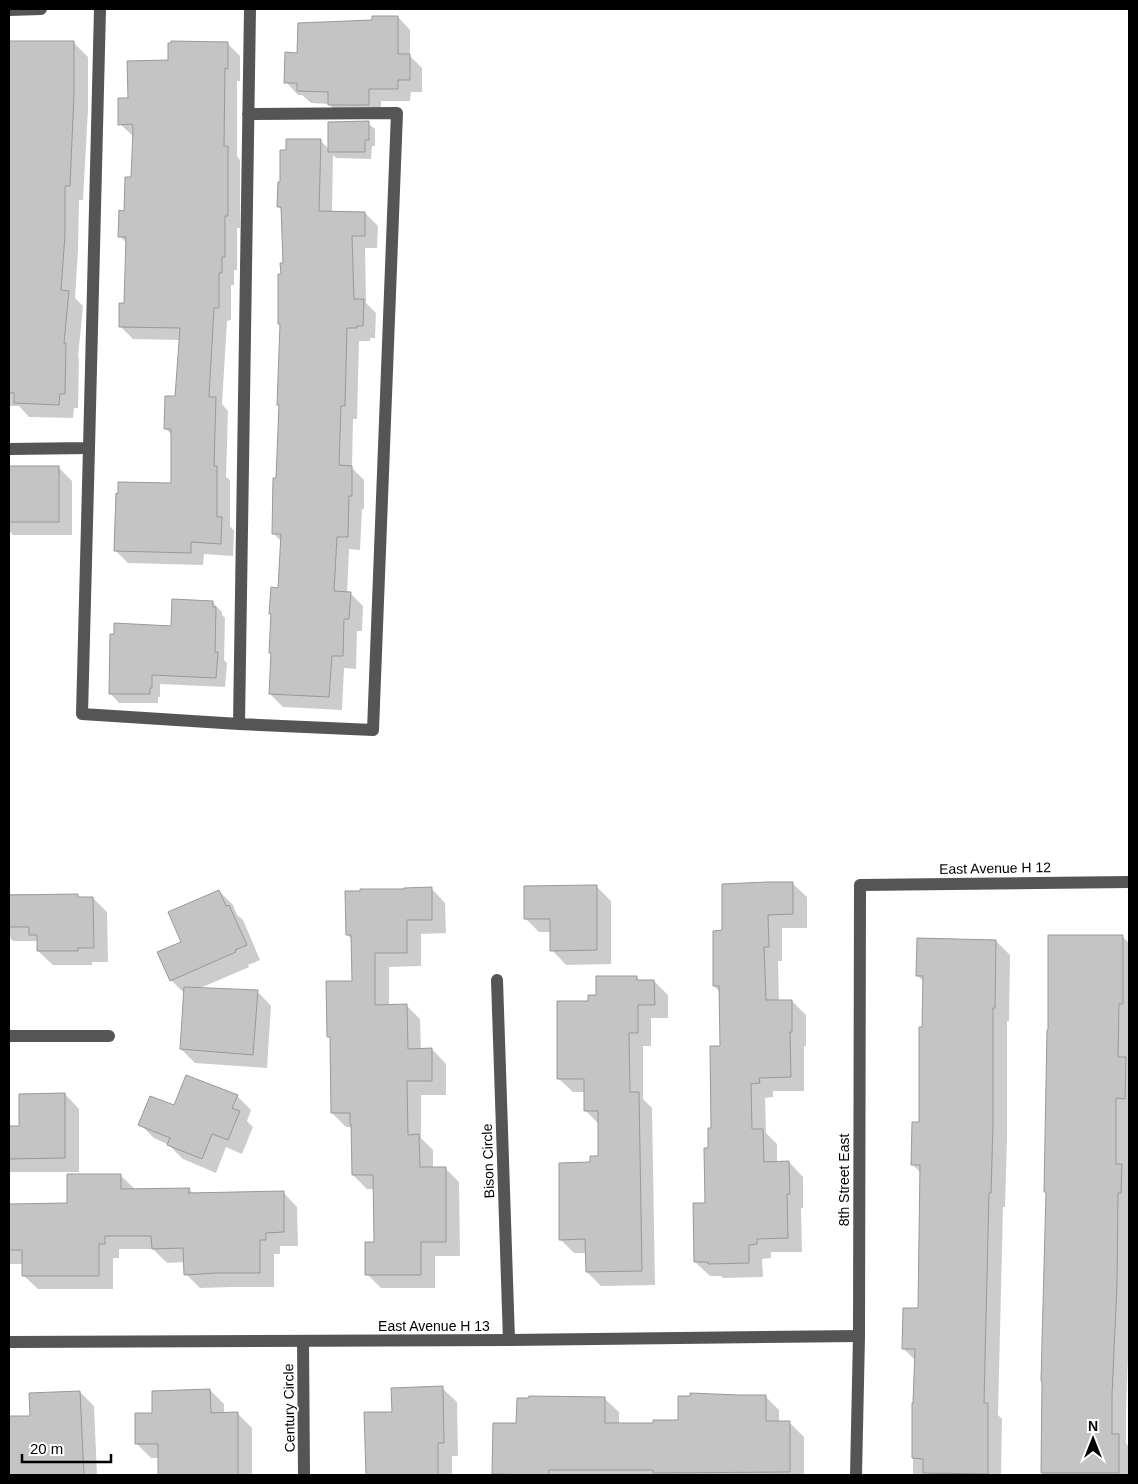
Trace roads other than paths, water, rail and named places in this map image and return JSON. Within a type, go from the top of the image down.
[{"type":"street","points":[[9,10],[41,9]]},
{"type":"street","points":[[100,9],[82,714],[373,730],[397,113],[248,114]]},
{"type":"street","points":[[239,724],[250,9]]},
{"type":"street","points":[[9,449],[89,448]]},
{"type":"street","name":"East Avenue H 12","points":[[860,885],[1129,882]]},
{"type":"street","name":"8th Street East","points":[[856,1475],[859,1336],[860,885]]},
{"type":"street","name":"Bison Circle","points":[[497,980],[509,1340]]},
{"type":"street","points":[[9,1036],[109,1036]]},
{"type":"street","name":"East Avenue H 13","points":[[9,1342],[509,1340],[859,1336]]},
{"type":"street","name":"Century Circle","points":[[303,1341],[304,1475]]}]
